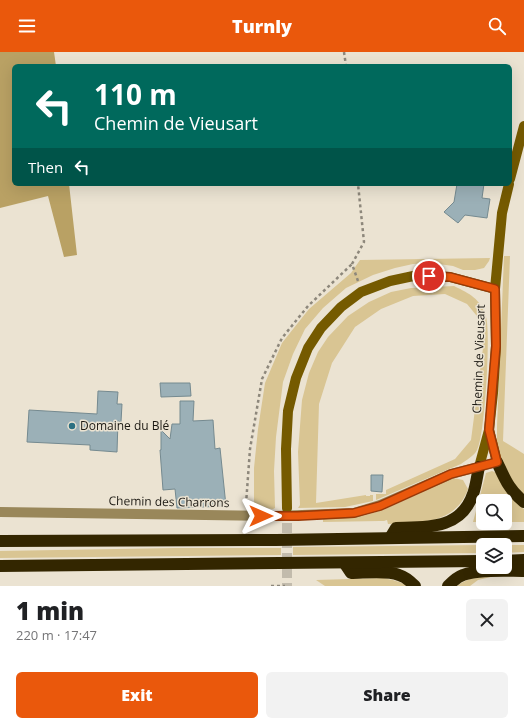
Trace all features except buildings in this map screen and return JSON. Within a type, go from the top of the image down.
[{"type":"highway","points":[[497,462],[506,482],[517,497],[524,502]]},
{"type":"highway","points":[[390,538],[396,528],[436,526],[450,522],[461,514],[468,505],[473,494],[479,467]]},
{"type":"highway","points":[[0,541],[276,540],[524,536]]},
{"type":"highway","points":[[512,561],[524,560]]},
{"type":"highway","points":[[0,566],[276,563],[345,564],[476,561]]},
{"type":"highway","points":[[345,564],[351,573],[398,574],[408,579],[416,586]]},
{"type":"highway","points":[[448,586],[452,581],[462,575],[477,572],[524,571]]},
{"type":"street","points":[[512,171],[524,126]]},
{"type":"street","name":"Chemin de Vieusart","points":[[479,467],[489,430],[496,346],[495,289],[502,213],[509,186]]},
{"type":"street","name":"Chemin de Vieusart","points":[[286,508],[286,449],[288,411],[296,378],[308,348],[321,328],[341,307],[361,292],[390,281],[418,275],[450,277],[495,289]]},
{"type":"street","name":"Chemin de Vieusart","points":[[489,430],[497,462]]},
{"type":"street","name":"Chemin des Charrons","points":[[0,512],[247,516],[298,516],[354,513],[380,506],[451,474],[497,462]]},
{"type":"path","points":[[344,52],[346,64]]},
{"type":"path","points":[[247,516],[246,500],[250,449],[262,379],[282,338],[308,306],[352,264],[364,242],[358,186]]},
{"type":"path","points":[[352,264],[361,292]]},
{"type":"path","points":[[271,586],[285,586]]},
{"type":"shaded area","points":[[0,52],[54,52],[56,64],[12,64],[12,186],[69,186],[77,255],[64,257],[48,196],[0,208]]},
{"type":"shaded area","points":[[504,256],[510,256],[503,441],[524,454],[524,495],[505,469],[497,447]]},
{"type":"shaded area","points":[[490,258],[484,268],[475,270],[463,270],[453,266],[432,263],[413,264],[395,268],[373,275],[346,288],[323,308],[305,329],[293,354],[283,382],[276,437],[274,471],[275,508],[254,507],[254,468],[265,383],[282,343],[309,309],[351,273],[360,260]]},
{"type":"shaded area","points":[[454,286],[474,297],[481,305],[486,317],[488,342],[485,406],[480,441],[476,452],[461,464],[376,500],[376,494],[386,494],[386,490],[455,459],[471,440],[483,348],[481,321],[467,304],[445,294],[413,296],[381,309],[355,327],[332,363],[319,404],[316,503],[366,495],[373,495],[373,501],[345,507],[298,508],[300,505],[298,452],[302,400],[309,373],[318,352],[328,337],[348,316],[369,302],[391,292],[411,288]]},
{"type":"shaded area","points":[[492,471],[497,473],[512,494],[480,494],[486,473]]},
{"type":"shaded area","points":[[453,478],[463,480],[468,489],[462,501],[455,509],[435,519],[424,522],[388,524],[387,520],[323,522],[323,518],[362,516],[383,510]]},
{"type":"shaded area","points":[[512,495],[524,509],[524,522],[512,522]]},
{"type":"shaded area","points":[[476,511],[476,522],[473,522]]},
{"type":"shaded area","points":[[476,545],[476,553],[293,555],[293,547]]},
{"type":"shaded area","points":[[512,545],[524,545],[524,552],[512,553]]},
{"type":"shaded area","points":[[281,548],[281,555],[0,558],[0,551]]},
{"type":"shaded area","points":[[491,576],[478,580],[470,586],[457,586],[477,577]]},
{"type":"shaded area","points":[[384,578],[407,586],[325,586],[316,580]]},
{"type":"tunnel","points":[[287,508],[287,586]]},
{"type":"place","name":"Domaine du Blé","points":[[72,426]]},
{"type":"route","points":[[261,516],[354,513],[380,506],[451,474],[497,462],[489,430],[496,346],[495,289],[450,277],[429,276]]}]
